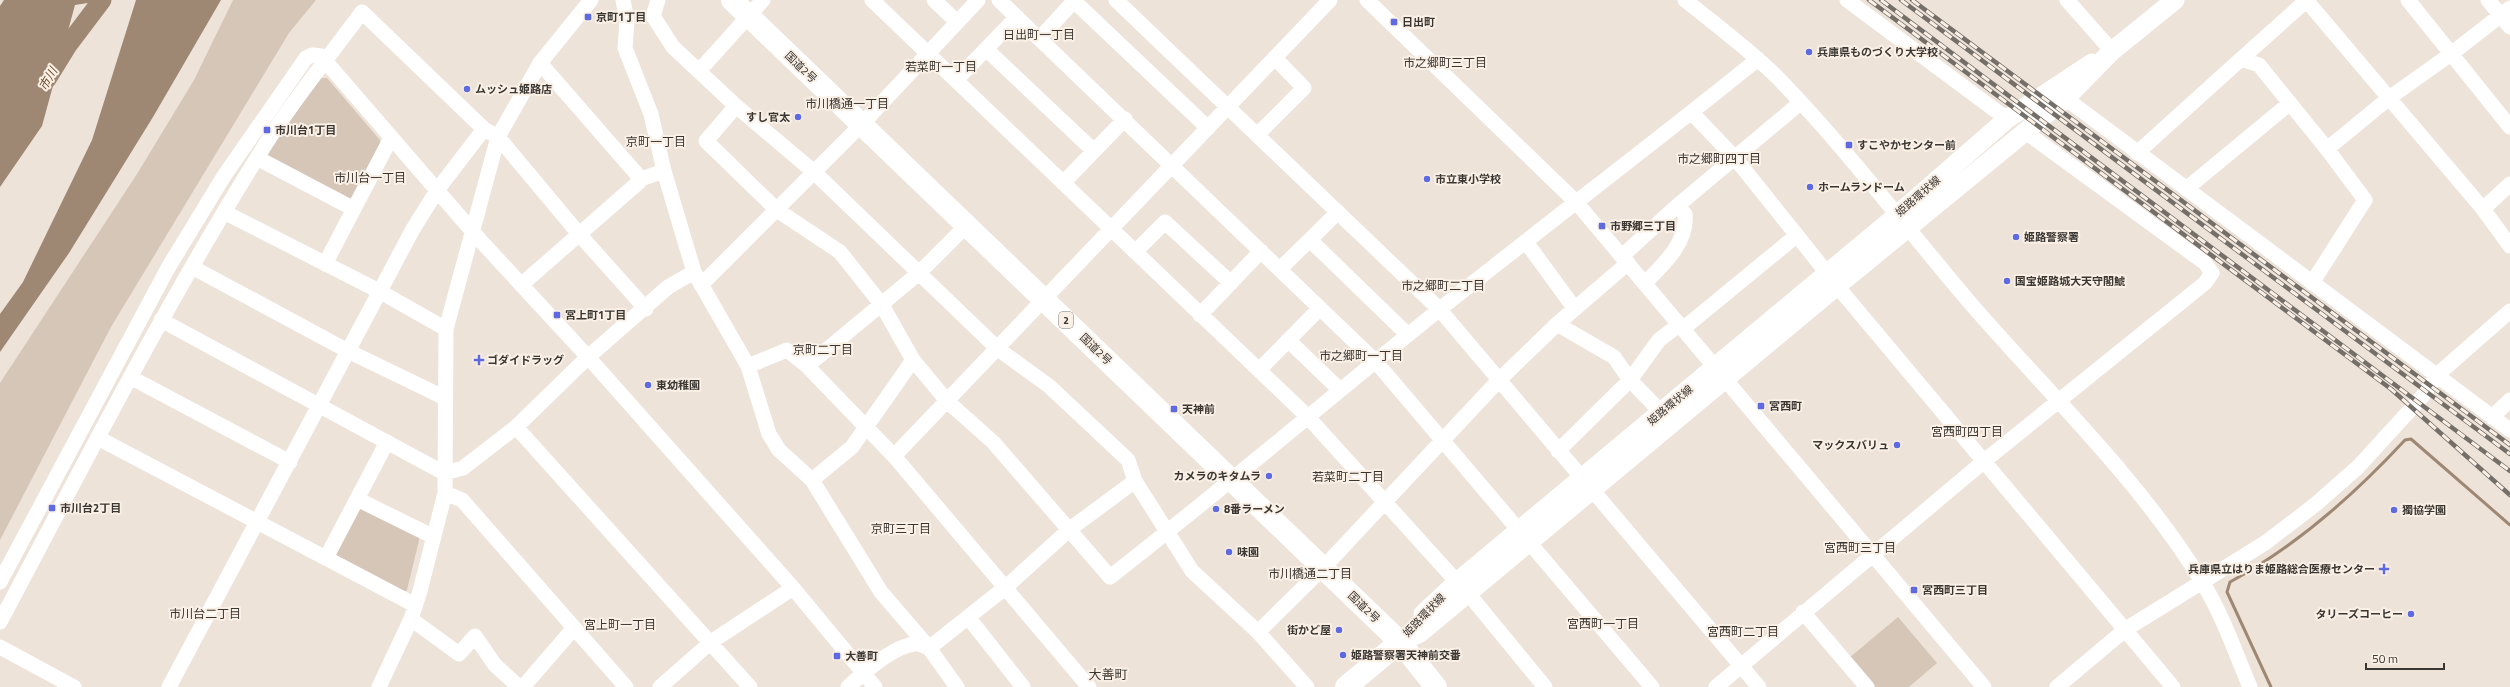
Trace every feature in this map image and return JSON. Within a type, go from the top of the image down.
[{"type":"highway","name":"国道2号","points":[[732,0],[1400,642],[1436,687]]},
{"type":"highway","points":[[1346,687],[1400,642]]},
{"type":"main road","name":"姫路環状線","points":[[1400,642],[1420,633],[1462,587],[1832,279],[1902,223],[2024,132],[2058,94],[2175,0]]},
{"type":"main road","name":"姫路環状線","points":[[1902,223],[2007,119],[2058,94]]},
{"type":"main road","name":"姫路環状線","points":[[1586,484],[1661,412],[1721,372]]},
{"type":"street","points":[[379,687],[411,619],[416,605],[445,493],[446,329],[498,137],[540,63],[591,0]]},
{"type":"street","points":[[623,0],[627,21],[625,48],[651,114],[664,172],[697,278],[748,366],[768,434],[779,450],[812,480],[881,592],[929,648],[957,687]]},
{"type":"street","points":[[658,0],[653,16],[673,47],[736,106],[814,172],[919,273],[949,299],[998,348],[1049,386],[1085,418],[1128,460],[1135,481],[1192,571],[1258,632],[1307,687]]},
{"type":"street","points":[[698,71],[763,0]]},
{"type":"street","points":[[872,0],[1307,416],[1462,587],[1545,687]]},
{"type":"street","points":[[934,0],[957,22]]},
{"type":"street","points":[[161,320],[444,473],[463,468],[516,427],[588,357],[646,309],[668,287],[697,278],[777,210],[861,125],[978,0]]},
{"type":"street","points":[[999,0],[1173,165],[1376,362],[1652,687]]},
{"type":"street","points":[[1116,0],[1258,134],[1440,310],[1558,452],[1759,687]]},
{"type":"street","points":[[894,456],[948,402],[1044,299],[1330,0]]},
{"type":"street","points":[[1367,0],[1576,202],[1721,372],[1984,687]]},
{"type":"street","points":[[1685,0],[1758,59],[1800,102],[1989,324],[2059,400],[2171,535],[2202,582],[2250,687]]},
{"type":"street","points":[[1847,0],[2007,119]]},
{"type":"street","points":[[2067,0],[2112,51]]},
{"type":"street","points":[[2137,152],[2307,0],[2483,209],[2510,246]]},
{"type":"street","points":[[2408,0],[2510,128]]},
{"type":"street","points":[[2327,149],[2389,98],[2507,17],[2488,0]]},
{"type":"street","points":[[1040,38],[1075,1],[1208,128]]},
{"type":"street","points":[[0,622],[161,320],[224,212],[257,158],[362,12],[484,129],[498,137],[579,234],[646,309]]},
{"type":"street","points":[[956,80],[1017,17]]},
{"type":"street","points":[[986,49],[1094,151]]},
{"type":"street","points":[[0,582],[168,268],[224,176],[306,58],[317,55],[325,62],[391,138],[438,189],[472,231],[588,357],[793,588],[875,687]]},
{"type":"street","points":[[1258,134],[1304,88],[1275,58]]},
{"type":"street","points":[[736,106],[706,141],[777,210],[840,252],[882,304],[913,360],[948,402],[993,442],[1070,529],[1110,577],[1233,480],[1307,416],[1408,335],[1758,59]]},
{"type":"street","points":[[2241,59],[2259,65],[2327,149],[2365,200],[2312,283]]},
{"type":"street","points":[[540,63],[641,179]]},
{"type":"street","points":[[2058,94],[2510,430]]},
{"type":"street","points":[[1258,632],[1323,568],[1444,441],[1499,380],[1625,260],[1677,206],[1800,102]]},
{"type":"street","points":[[2186,189],[2290,103]]},
{"type":"street","points":[[1692,112],[1734,158],[1796,236],[1983,462],[2174,687]]},
{"type":"street","points":[[1063,183],[1125,119]]},
{"type":"street","points":[[169,687],[290,462],[379,291],[438,189],[484,129]]},
{"type":"street","points":[[1716,687],[1803,612],[1983,462],[2205,283],[2212,273],[2205,263],[2024,132]]},
{"type":"street","points":[[326,264],[391,138]]},
{"type":"street","points":[[257,158],[354,209]]},
{"type":"street","points":[[521,285],[641,179],[664,172]]},
{"type":"street","points":[[2483,209],[2510,184]]},
{"type":"street","points":[[1645,283],[1670,258],[1686,225],[1685,214],[1677,206]]},
{"type":"street","points":[[224,212],[379,291],[446,329]]},
{"type":"street","points":[[1280,269],[1338,212]]},
{"type":"street","points":[[1135,252],[1165,222],[1230,283]]},
{"type":"street","points":[[807,366],[919,273],[967,225]]},
{"type":"street","points":[[1558,452],[1630,380],[1659,340],[1682,326],[1796,236]]},
{"type":"street","points":[[1310,240],[1408,335]]},
{"type":"street","points":[[1526,242],[1575,308]]},
{"type":"street","points":[[1200,315],[1261,251]]},
{"type":"street","points":[[192,267],[348,351],[445,398]]},
{"type":"street","points":[[1259,370],[1320,308]]},
{"type":"street","points":[[2057,687],[2126,629],[2264,543],[2316,504],[2358,467],[2422,397],[2437,375],[2510,311]]},
{"type":"street","points":[[1557,324],[1614,357],[1630,380],[1661,412]]},
{"type":"street","points":[[1288,340],[1340,390]]},
{"type":"street","points":[[748,366],[787,350],[807,366],[894,456],[1006,587],[1088,687]]},
{"type":"street","points":[[812,480],[852,447],[913,360]]},
{"type":"street","points":[[130,377],[290,462]]},
{"type":"street","points":[[2492,417],[2510,400]]},
{"type":"street","points":[[516,427],[668,598],[711,642],[750,687]]},
{"type":"street","points":[[98,438],[416,605]]},
{"type":"street","points":[[326,558],[387,442]]},
{"type":"street","points":[[929,648],[1006,587],[1070,529],[1135,481]]},
{"type":"street","points":[[445,493],[462,500],[626,687]]},
{"type":"street","points":[[357,499],[434,537]]},
{"type":"street","points":[[660,687],[711,642],[793,588]]},
{"type":"street","points":[[1803,612],[1867,687]]},
{"type":"street","points":[[968,618],[1023,687]]},
{"type":"street","points":[[411,619],[460,654],[475,636],[495,665],[520,687]]},
{"type":"street","points":[[523,687],[574,628]]},
{"type":"street","points":[[848,687],[864,672],[899,648],[915,643],[929,648]]},
{"type":"street","points":[[0,647],[74,687]]},
{"type":"shaded area","points":[[233,0],[316,0],[289,33],[111,327],[0,540],[0,383],[137,174],[194,80]]},
{"type":"shaded area","points":[[321,78],[327,78],[380,140],[381,146],[353,199],[347,200],[267,158],[268,151]]},
{"type":"shaded area","points":[[363,506],[420,536],[407,590],[403,593],[337,557],[334,551],[358,509]]},
{"type":"shaded area","points":[[1898,617],[1937,663],[1909,687],[1873,687],[1849,658]]},
{"type":"water","points":[[4,0],[107,0],[75,5],[42,126],[0,187],[0,6]]},
{"type":"water","points":[[136,0],[221,0],[153,117],[69,253],[0,352],[0,314],[23,282],[92,140]]},
{"type":"waterway","name":"市川","points":[[47,79],[68,45],[102,0]]},
{"type":"waterway","points":[[2271,687],[2227,592],[2230,582],[2255,568],[2324,518],[2366,480],[2405,440],[2411,439],[2510,525]]},
{"type":"railway","points":[[1869,0],[2391,389],[2510,495]]},
{"type":"railway","points":[[1881,0],[2510,471]]},
{"type":"railway","points":[[1901,0],[2510,454]]},
{"type":"railway","points":[[1912,0],[2510,445]]},
{"type":"place","name":"京町1丁目","points":[[588,17]]},
{"type":"place","name":"日出町","points":[[1394,22]]},
{"type":"place","name":"兵庫県ものづくり大学校","points":[[1809,52]]},
{"type":"place","name":"ムッシュ姫路店","points":[[467,89]]},
{"type":"place","name":"すし官太","points":[[798,117]]},
{"type":"place","name":"市川台1丁目","points":[[267,130]]},
{"type":"place","name":"すこやかセンター前","points":[[1849,145]]},
{"type":"place","name":"市立東小学校","points":[[1427,179]]},
{"type":"place","name":"ホームランドーム","points":[[1810,187]]},
{"type":"place","name":"市野郷三丁目","points":[[1602,226]]},
{"type":"place","name":"姫路警察署","points":[[2016,237]]},
{"type":"place","name":"国宝姫路城大天守閣鯱","points":[[2007,281]]},
{"type":"place","name":"宮上町1丁目","points":[[557,315]]},
{"type":"place","name":"ゴダイドラッグ","points":[[479,360]]},
{"type":"place","name":"東幼稚園","points":[[648,385]]},
{"type":"place","name":"宮西町","points":[[1761,406]]},
{"type":"place","name":"天神前","points":[[1174,409]]},
{"type":"place","name":"マックスバリュ","points":[[1897,445]]},
{"type":"place","name":"カメラのキタムラ","points":[[1269,476]]},
{"type":"place","name":"市川台2丁目","points":[[52,508]]},
{"type":"place","name":"8番ラーメン","points":[[1216,509]]},
{"type":"place","name":"獨協学園","points":[[2394,510]]},
{"type":"place","name":"味園","points":[[1229,552]]},
{"type":"place","name":"兵庫県立はりま姫路総合医療センター","points":[[2384,569]]},
{"type":"place","name":"宮西町三丁目","points":[[1914,590]]},
{"type":"place","name":"タリーズコーヒー","points":[[2411,614]]},
{"type":"place","name":"街かど屋","points":[[1339,630]]},
{"type":"place","name":"姫路警察署天神前交番","points":[[1343,655]]},
{"type":"place","name":"大善町","points":[[837,656]]},
{"type":"district","name":"日出町一丁目","points":[[1039,35]]},
{"type":"district","name":"市之郷町三丁目","points":[[1445,63]]},
{"type":"district","name":"若菜町一丁目","points":[[941,67]]},
{"type":"district","name":"市川橋通一丁目","points":[[847,104]]},
{"type":"district","name":"京町一丁目","points":[[656,142]]},
{"type":"district","name":"市之郷町四丁目","points":[[1719,159]]},
{"type":"district","name":"市川台一丁目","points":[[370,178]]},
{"type":"district","name":"市之郷町二丁目","points":[[1443,286]]},
{"type":"district","name":"京町二丁目","points":[[823,350]]},
{"type":"district","name":"市之郷町一丁目","points":[[1361,356]]},
{"type":"district","name":"宮西町四丁目","points":[[1967,432]]},
{"type":"district","name":"若菜町二丁目","points":[[1348,477]]},
{"type":"district","name":"京町三丁目","points":[[901,529]]},
{"type":"district","name":"宮西町三丁目","points":[[1860,548]]},
{"type":"district","name":"市川橋通二丁目","points":[[1310,574]]},
{"type":"district","name":"市川台二丁目","points":[[205,614]]},
{"type":"district","name":"宮西町一丁目","points":[[1603,624]]},
{"type":"district","name":"宮上町一丁目","points":[[620,625]]},
{"type":"district","name":"宮西町二丁目","points":[[1743,632]]},
{"type":"district","name":"大善町","points":[[1108,674]]}]
